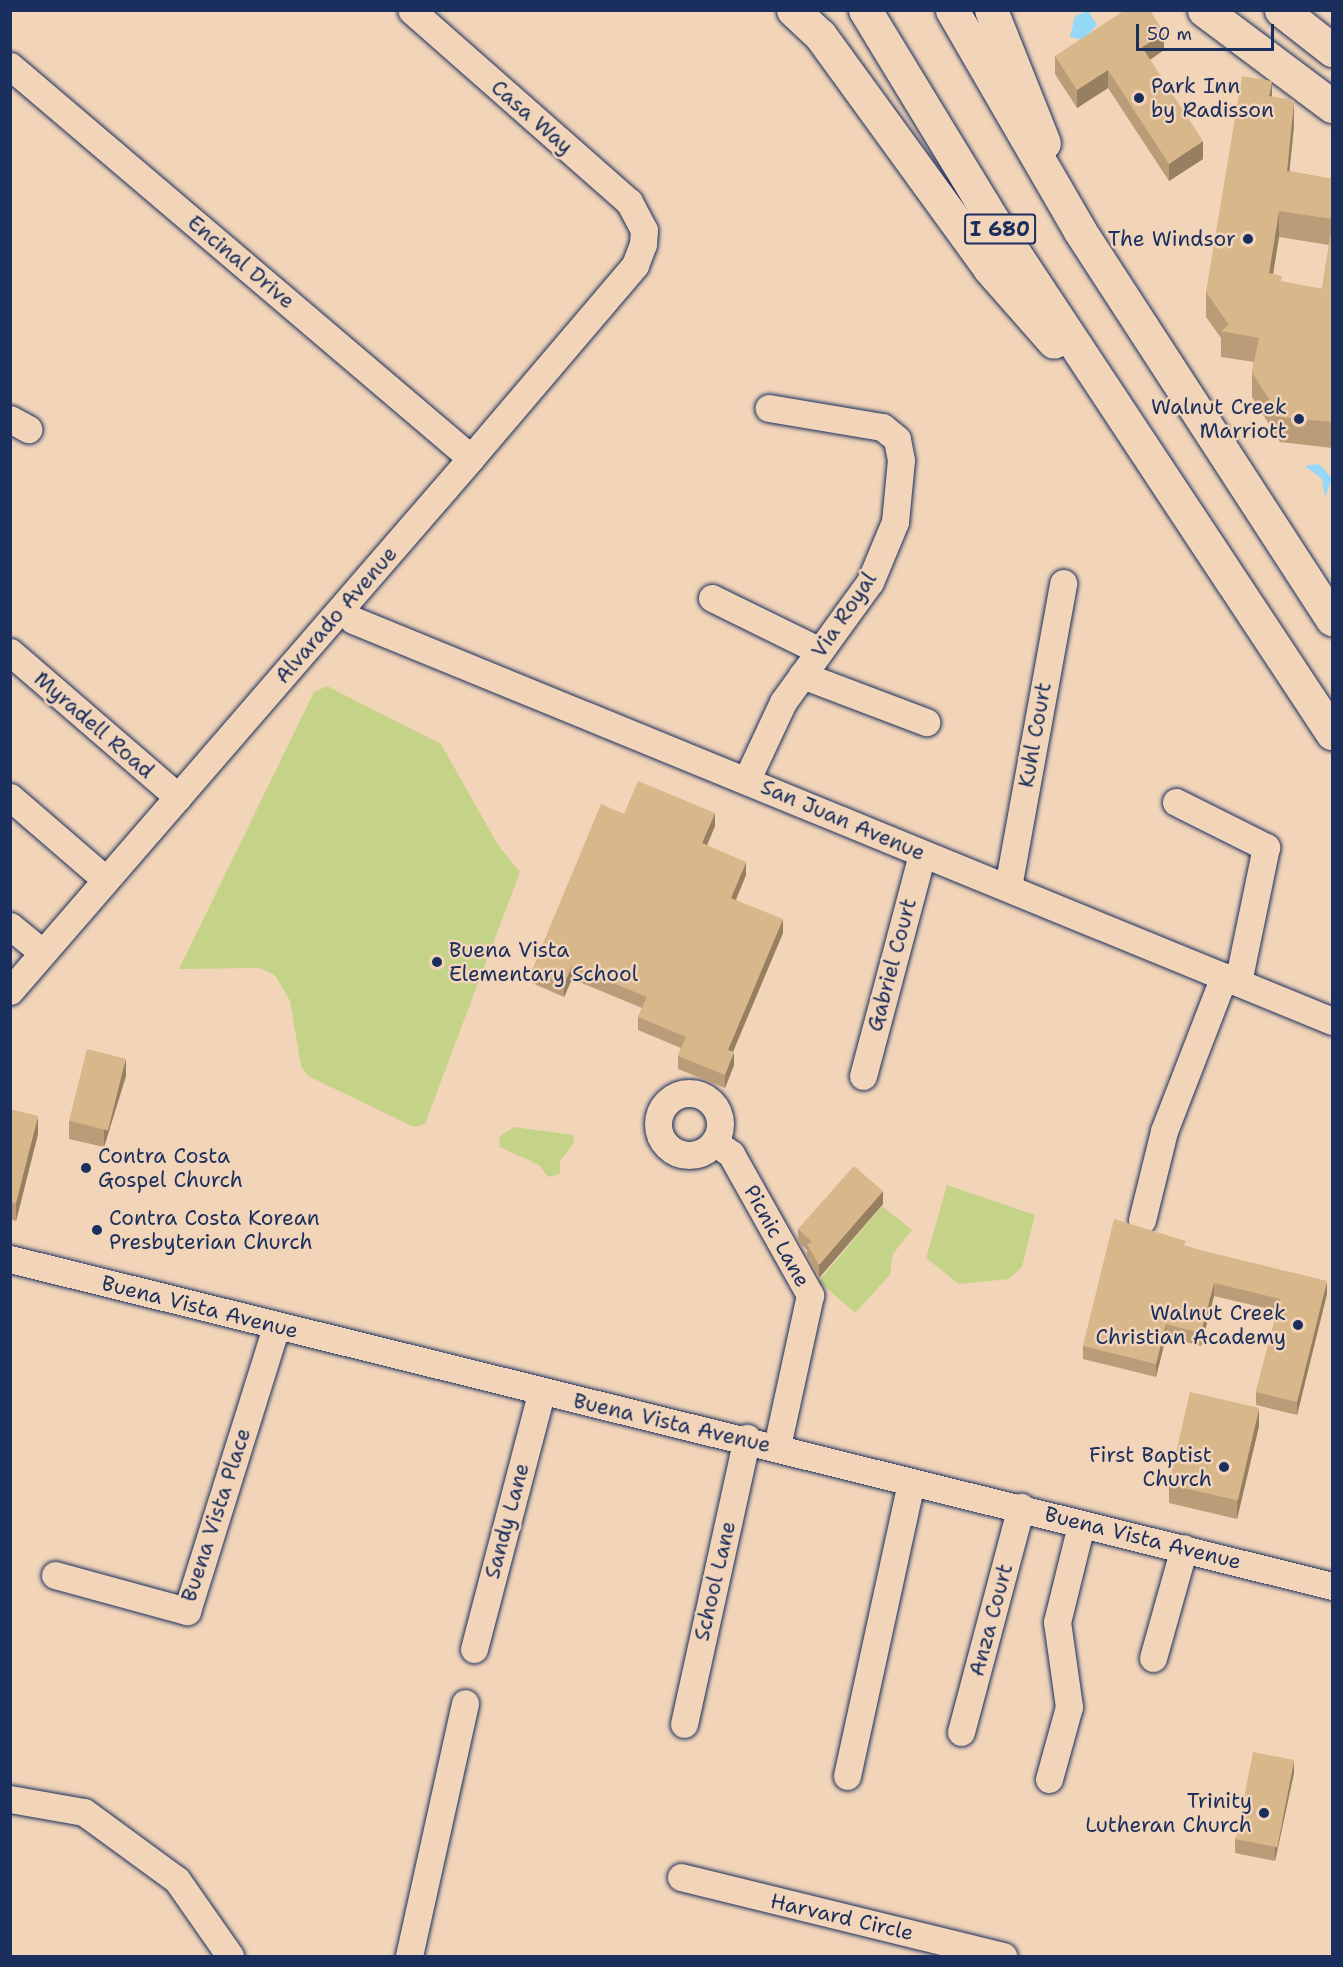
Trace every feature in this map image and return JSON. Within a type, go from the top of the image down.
[{"type":"main road","points":[[793,10],[820,35],[989,268],[1142,443]]},
{"type":"main road","name":"I 680","points":[[865,10],[994,222],[1332,733]]},
{"type":"main road","name":"I 680","points":[[952,10],[1080,231],[1332,619]]},
{"type":"main road","points":[[991,10],[1080,231]]},
{"type":"main road","points":[[1204,10],[1332,106]]},
{"type":"main road","points":[[1281,10],[1332,50]]},
{"type":"street","name":"Casa Way","points":[[411,10],[620,194],[644,230]]},
{"type":"street","name":"Encinal Drive","points":[[10,66],[471,458]]},
{"type":"street","name":"Alvarado Avenue","points":[[10,991],[635,265],[644,230]]},
{"type":"street","name":"Via Royal","points":[[747,778],[783,702],[870,582],[895,522],[901,460],[897,440],[882,427],[769,408]]},
{"type":"street","name":"Kuhl Court","points":[[1008,887],[1063,583]]},
{"type":"street","points":[[712,598],[820,651]]},
{"type":"street","name":"San Juan Avenue","points":[[353,620],[747,778],[922,854],[1008,887],[1332,1021]]},
{"type":"street","name":"Myradell Road","points":[[10,652],[178,797]]},
{"type":"street","name":"Via Royal","points":[[802,675],[926,722]]},
{"type":"street","points":[[10,797],[105,879]]},
{"type":"street","points":[[1142,1220],[1164,1131],[1231,979],[1266,847],[1176,802]]},
{"type":"street","name":"Gabriel Court","points":[[863,1076],[922,854]]},
{"type":"street","points":[[10,926],[42,952]]},
{"type":"street","name":"Picnic Lane","points":[[714,1142],[731,1154],[810,1295],[777,1446]]},
{"type":"street","name":"Buena Vista Avenue","points":[[10,1259],[541,1393],[747,1438],[911,1483],[1021,1507],[1082,1525],[1184,1548],[1332,1586]]},
{"type":"street","name":"Buena Vista Place","points":[[55,1575],[187,1611],[276,1327]]},
{"type":"street","name":"Sandy Lane","points":[[474,1649],[541,1393]]},
{"type":"street","name":"School Lane","points":[[684,1724],[747,1438]]},
{"type":"street","points":[[847,1776],[911,1483]]},
{"type":"street","name":"Anza Court","points":[[961,1732],[1021,1507]]},
{"type":"street","points":[[1049,1779],[1069,1707],[1057,1622],[1082,1525]]},
{"type":"street","points":[[1153,1658],[1184,1548]]},
{"type":"street","points":[[409,1956],[465,1703]]},
{"type":"street","points":[[10,1799],[84,1812],[177,1880],[230,1956]]},
{"type":"street","name":"Harvard Circle","points":[[681,1877],[1003,1956]]},
{"type":"green space","points":[[327,686],[441,744],[498,845],[520,872],[425,1124],[414,1127],[308,1076],[301,1066],[290,1001],[275,975],[260,968],[179,969],[314,692]]},
{"type":"green space","points":[[514,1127],[573,1135],[574,1143],[560,1161],[560,1174],[548,1177],[539,1165],[500,1147],[499,1137]]},
{"type":"green space","points":[[947,1185],[1035,1215],[1022,1267],[1009,1279],[959,1284],[926,1258]]},
{"type":"green space","points":[[882,1206],[912,1230],[893,1254],[890,1275],[855,1313],[819,1281]]},
{"type":"water","points":[[1088,11],[1097,25],[1083,40],[1070,37],[1075,16]]},
{"type":"water","points":[[1319,464],[1332,478],[1325,497],[1322,479],[1305,466]]},
{"type":"building","name":"Park Inn by Radisson","points":[[1125,10],[1150,10],[1164,33],[1142,47],[1203,141],[1169,164],[1108,70],[1077,90],[1055,56]]},
{"type":"building","name":"The Windsor","points":[[1242,76],[1272,81],[1269,96],[1294,100],[1287,171],[1332,179],[1332,219],[1279,211],[1269,273],[1282,276],[1281,281],[1322,289],[1332,225],[1332,422],[1280,417],[1252,372],[1259,338],[1221,331],[1229,325],[1206,292]]},
{"type":"building","points":[[638,781],[715,813],[702,843],[746,862],[731,898],[783,919],[728,1050],[734,1052],[725,1075],[678,1056],[686,1037],[638,1017],[647,997],[572,966],[564,984],[532,970],[601,804],[624,814]]},
{"type":"building","points":[[87,1049],[126,1059],[108,1130],[69,1121]]},
{"type":"building","points":[[10,1109],[38,1116],[16,1203],[10,1202]]},
{"type":"building","points":[[854,1166],[883,1191],[819,1265],[807,1244],[812,1242],[798,1229]]},
{"type":"building","points":[[1114,1219],[1186,1241],[1184,1246],[1327,1281],[1297,1402],[1256,1392],[1280,1299],[1214,1283],[1201,1333],[1166,1324],[1156,1364],[1083,1346]]},
{"type":"building","name":"First Baptist Church","points":[[1190,1392],[1259,1408],[1238,1501],[1169,1485]]},
{"type":"building","name":"Trinity Lutheran Church","points":[[1253,1752],[1294,1760],[1277,1847],[1236,1839]]},
{"type":"place","name":"Park Inn by Radisson","points":[[1139,98]]},
{"type":"place","name":"The Windsor","points":[[1248,239]]},
{"type":"place","name":"Walnut Creek Marriott","points":[[1299,419]]},
{"type":"place","name":"Buena Vista Elementary School","points":[[437,962]]},
{"type":"place","name":"Contra Costa Gospel Church","points":[[86,1168]]},
{"type":"place","name":"Contra Costa Korean Presbyterian Church","points":[[97,1230]]},
{"type":"place","name":"Walnut Creek Christian Academy","points":[[1298,1325]]},
{"type":"place","name":"First Baptist Church","points":[[1224,1467]]},
{"type":"place","name":"Trinity Lutheran Church","points":[[1264,1813]]}]
